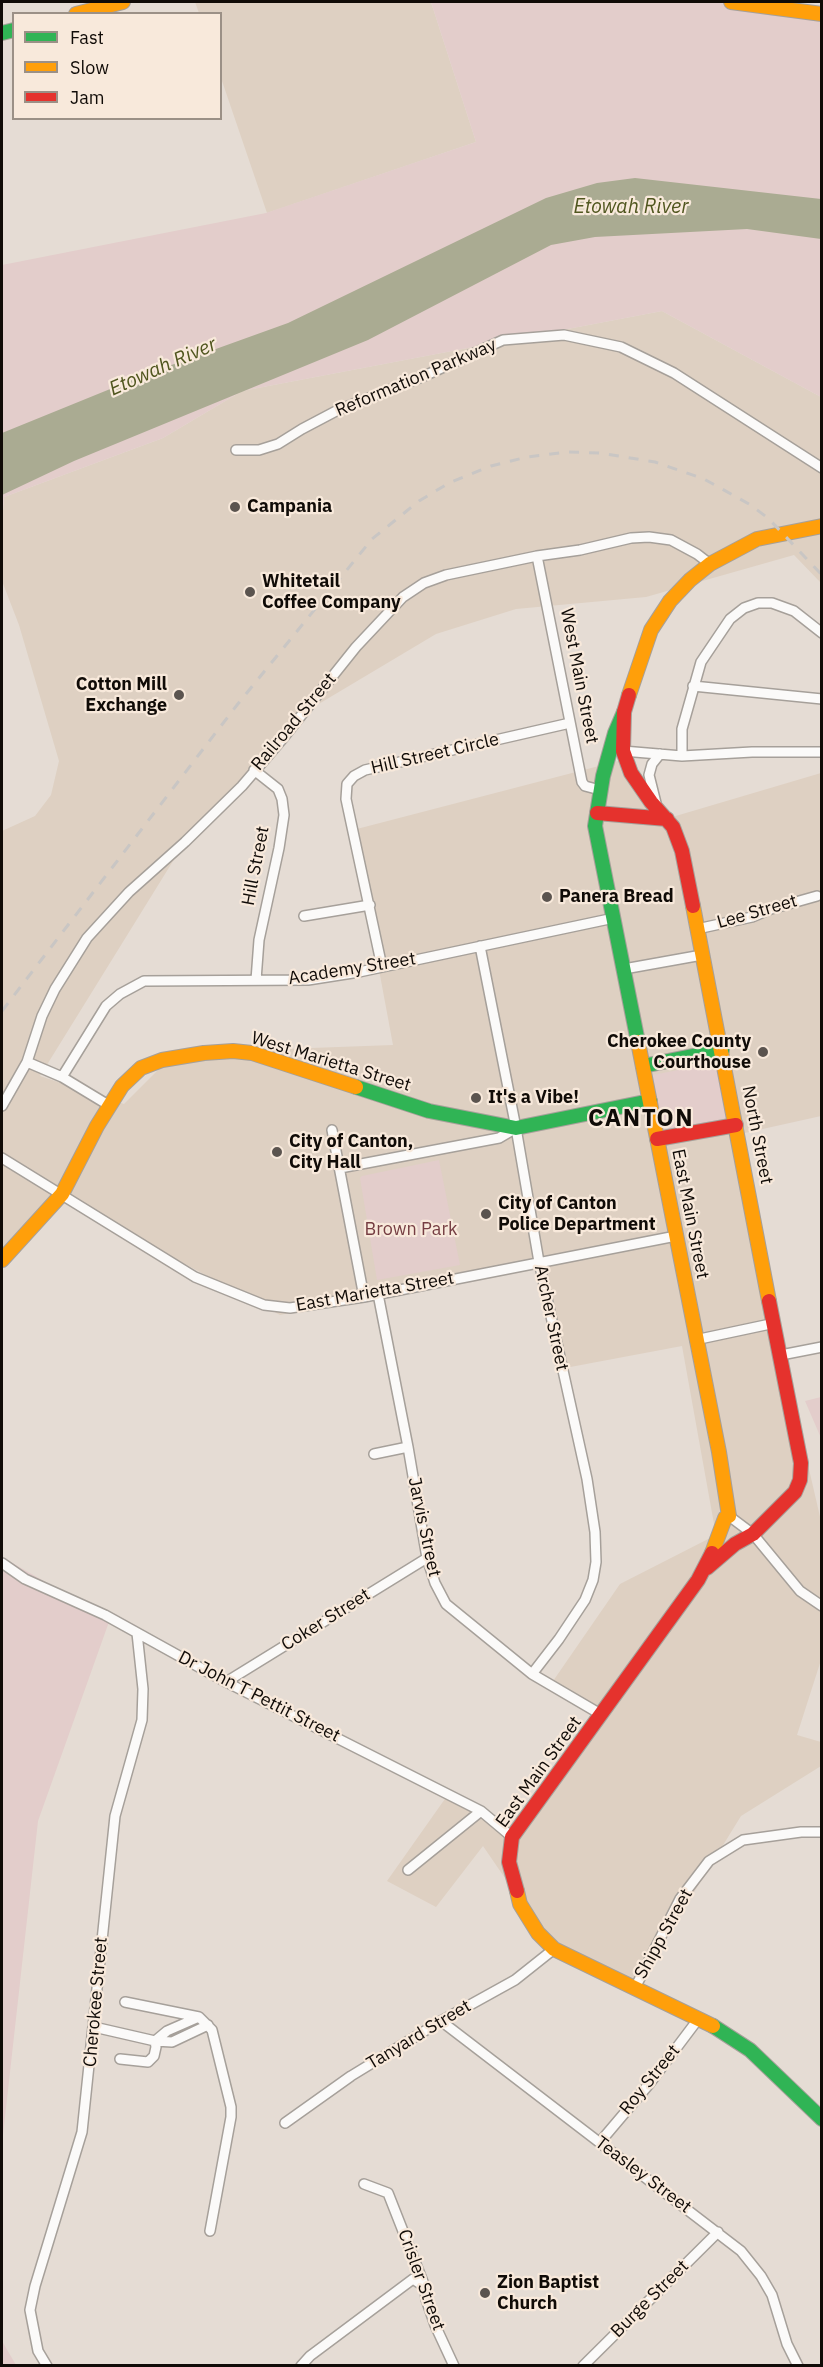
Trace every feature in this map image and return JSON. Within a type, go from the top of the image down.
[{"type":"main road","points":[[84,12],[123,2]]},
{"type":"main road","points":[[731,2],[822,14]]},
{"type":"main road","points":[[623,751],[624,712],[634,675],[651,630],[675,595],[710,564],[757,539],[822,526]]},
{"type":"main road","name":"West Main Street","points":[[614,918],[595,826],[600,790],[615,733],[624,712]]},
{"type":"main road","name":"North Street","points":[[623,751],[631,773],[678,837],[682,851],[801,1463],[799,1484],[795,1492],[753,1534]]},
{"type":"main road","points":[[597,813],[662,815]]},
{"type":"main road","name":"East Main Street","points":[[614,918],[695,1340],[719,1452],[729,1516],[725,1518],[706,1569]]},
{"type":"main road","points":[[643,1066],[722,1050]]},
{"type":"main road","name":"West Marietta Street","points":[[2,1260],[62,1194],[110,1106],[130,1077],[162,1060],[186,1055],[233,1051],[252,1053],[429,1111],[516,1128]]},
{"type":"main road","points":[[516,1128],[650,1101]]},
{"type":"main road","points":[[657,1139],[736,1125]]},
{"type":"main road","name":"East Main Street","points":[[753,1534],[735,1544],[706,1569],[512,1836],[509,1862],[520,1904],[538,1933],[554,1949],[725,2032],[750,2050],[822,2119]]},
{"type":"street","name":"Reformation Parkway","points":[[236,450],[259,450],[278,444],[339,410],[422,377],[502,340],[564,335],[621,347],[674,373],[822,468]]},
{"type":"street","name":"Railroad Street","points":[[2,1106],[27,1062],[42,1016],[54,989],[87,938],[129,892],[218,810],[284,737],[356,647],[413,589],[435,579],[631,538],[661,538],[680,544],[710,564]]},
{"type":"street","name":"West Main Street","points":[[537,556],[582,782],[585,786],[600,790]]},
{"type":"street","points":[[682,756],[682,729],[701,662],[730,619],[758,603],[772,603],[794,611],[822,633]]},
{"type":"street","points":[[693,686],[822,699]]},
{"type":"street","name":"Hill Street Circle","points":[[382,967],[346,799],[347,784],[354,776],[365,770],[570,723]]},
{"type":"street","points":[[623,751],[682,756],[752,752],[822,752]]},
{"type":"street","points":[[660,754],[652,764],[650,776],[662,815]]},
{"type":"street","name":"Hill Street","points":[[254,770],[278,789],[284,815],[259,940],[256,980]]},
{"type":"street","name":"Lee Street","points":[[697,929],[752,917],[816,896]]},
{"type":"street","points":[[304,916],[370,905]]},
{"type":"street","name":"Academy Street","points":[[62,1077],[106,1006],[133,985],[144,981],[160,979],[308,980],[382,967],[614,918]]},
{"type":"street","name":"Archer Street","points":[[480,946],[516,1128],[539,1262],[587,1479],[595,1532],[596,1562],[593,1580],[585,1600],[532,1674]]},
{"type":"street","points":[[624,969],[702,955]]},
{"type":"street","points":[[27,1062],[62,1077],[110,1106]]},
{"type":"street","points":[[340,1168],[499,1138],[516,1128]]},
{"type":"street","points":[[332,1130],[364,1297]]},
{"type":"street","points":[[2,1158],[62,1194]]},
{"type":"street","name":"East Marietta Street","points":[[62,1194],[195,1277],[264,1305],[290,1308],[364,1297],[676,1236]]},
{"type":"street","name":"Jarvis Street","points":[[378,1294],[427,1558],[435,1583],[446,1604],[532,1674],[602,1715]]},
{"type":"street","points":[[695,1340],[775,1323]]},
{"type":"street","points":[[781,1355],[822,1347]]},
{"type":"street","points":[[374,1454],[408,1447]]},
{"type":"street","points":[[729,1516],[753,1534],[800,1591],[822,1606]]},
{"type":"street","name":"Coker Street","points":[[226,1682],[427,1558]]},
{"type":"street","name":"Dr John T Pettit Street","points":[[2,1563],[24,1579],[105,1615],[226,1682],[481,1811],[512,1836]]},
{"type":"street","name":"Cherokee Street","points":[[47,2366],[38,2351],[30,2310],[35,2286],[82,2132],[115,1816],[142,1720],[143,1689],[137,1633]]},
{"type":"street","points":[[408,1870],[481,1811]]},
{"type":"street","name":"Shipp Street","points":[[635,1988],[680,1899],[709,1861],[743,1840],[801,1832],[822,1832]]},
{"type":"street","name":"Tanyard Street","points":[[285,2123],[351,2076],[441,2021],[515,1980],[554,1949]]},
{"type":"street","points":[[125,2002],[199,2017],[212,2030],[231,2107],[231,2117],[210,2231]]},
{"type":"street","points":[[155,2041],[167,2031],[199,2017]]},
{"type":"street","name":"Roy Street","points":[[600,2142],[699,2018]]},
{"type":"street","name":"Teasley Street","points":[[441,2021],[741,2251],[761,2276],[772,2295],[787,2344],[798,2366]]},
{"type":"street","points":[[94,2027],[155,2041],[172,2042],[208,2025]]},
{"type":"street","points":[[120,2059],[148,2062],[154,2056],[155,2041]]},
{"type":"street","name":"Crisler Street","points":[[364,2184],[388,2193],[425,2287],[426,2299],[435,2325],[454,2366]]},
{"type":"street","name":"Burge Street","points":[[583,2366],[718,2232]]},
{"type":"street","points":[[301,2366],[413,2278],[425,2287]]},
{"type":"shaded area","points":[[195,2],[431,2],[476,142],[267,213],[222,81],[222,12],[199,12]]},
{"type":"shaded area","points":[[662,311],[821,397],[821,583],[794,555],[646,597],[516,609],[436,634],[317,705],[191,832],[40,1076],[124,1104],[175,1053],[393,1045],[353,830],[622,760],[669,818],[821,773],[821,1116],[740,1134],[771,1305],[821,1521],[821,1660],[797,1735],[821,1742],[821,1766],[741,1816],[635,1988],[551,1954],[522,1903],[483,1846],[436,1907],[387,1881],[447,1796],[522,1832],[604,1719],[551,1684],[620,1584],[716,1535],[682,1346],[565,1368],[544,1263],[280,1315],[62,1198],[2,1267],[2,831],[35,816],[51,795],[59,761],[19,625],[2,581],[2,523],[4,497],[163,438],[242,391]]},
{"type":"green space","points":[[431,2],[736,2],[821,18],[821,397],[662,311],[242,391],[163,438],[4,497],[2,523],[2,265],[266,213],[476,142]]},
{"type":"green space","points":[[718,1062],[729,1120],[663,1132],[653,1075]]},
{"type":"green space","name":"Brown Park","points":[[439,1160],[460,1265],[377,1280],[360,1178]]},
{"type":"green space","points":[[822,1397],[821,1438],[805,1401]]},
{"type":"green space","points":[[2,1557],[110,1619],[38,1821],[2,2144]]},
{"type":"green space","points":[[2,2341],[16,2365],[2,2365]]},
{"type":"water","name":"Etowah River","points":[[635,178],[821,199],[821,239],[747,229],[595,237],[551,245],[368,340],[74,461],[2,495],[2,433],[152,372],[288,323],[546,198],[597,183]]},
{"type":"railway","points":[[2,1011],[237,705],[372,539],[419,501],[449,483],[491,466],[527,457],[567,452],[600,453],[655,462],[704,479],[749,504],[768,518],[822,575]]},
{"type":"traffic: fast","points":[[2,33],[12,30]]},
{"type":"traffic: fast","points":[[624,712],[615,733],[603,776],[595,826],[638,1042]]},
{"type":"traffic: fast","points":[[643,1066],[722,1050]]},
{"type":"traffic: fast","points":[[356,1087],[429,1111],[516,1128],[650,1101]]},
{"type":"traffic: fast","points":[[713,2026],[750,2050],[822,2119]]},
{"type":"traffic: slow","points":[[84,12],[123,2]]},
{"type":"traffic: slow","points":[[731,2],[822,14]]},
{"type":"traffic: slow","points":[[629,695],[651,630],[670,601],[690,580],[710,564],[757,539],[822,526]]},
{"type":"traffic: slow","points":[[693,906],[769,1301]]},
{"type":"traffic: slow","points":[[638,1042],[719,1452],[729,1516],[725,1518],[712,1553]]},
{"type":"traffic: slow","points":[[2,1260],[62,1194],[97,1126],[122,1086],[141,1068],[162,1060],[233,1051],[252,1053],[356,1087]]},
{"type":"traffic: slow","points":[[517,1891],[520,1904],[538,1933],[554,1949],[713,2026]]},
{"type":"traffic: jam","points":[[629,695],[624,712],[623,751],[631,773],[651,802],[673,827],[682,851],[693,906]]},
{"type":"traffic: jam","points":[[597,813],[667,819]]},
{"type":"traffic: jam","points":[[657,1139],[736,1125]]},
{"type":"traffic: jam","points":[[707,1568],[735,1544],[753,1534],[795,1492],[800,1480],[801,1463],[769,1301]]},
{"type":"traffic: jam","points":[[517,1891],[509,1862],[512,1837],[698,1580],[712,1553]]},
{"type":"place","name":"Campania","points":[[235,507]]},
{"type":"place","name":"Whitetail Coffee Company","points":[[250,592]]},
{"type":"place","name":"Cotton Mill Exchange","points":[[179,695]]},
{"type":"place","name":"Panera Bread","points":[[547,897]]},
{"type":"place","name":"Cherokee County Courthouse","points":[[763,1052]]},
{"type":"place","name":"It's a Vibe!","points":[[476,1098]]},
{"type":"place","name":"City of Canton, City Hall","points":[[277,1152]]},
{"type":"place","name":"City of Canton Police Department","points":[[486,1214]]},
{"type":"place","name":"Zion Baptist Church","points":[[485,2293]]},
{"type":"district","name":"CANTON","points":[[641,1119]]}]
